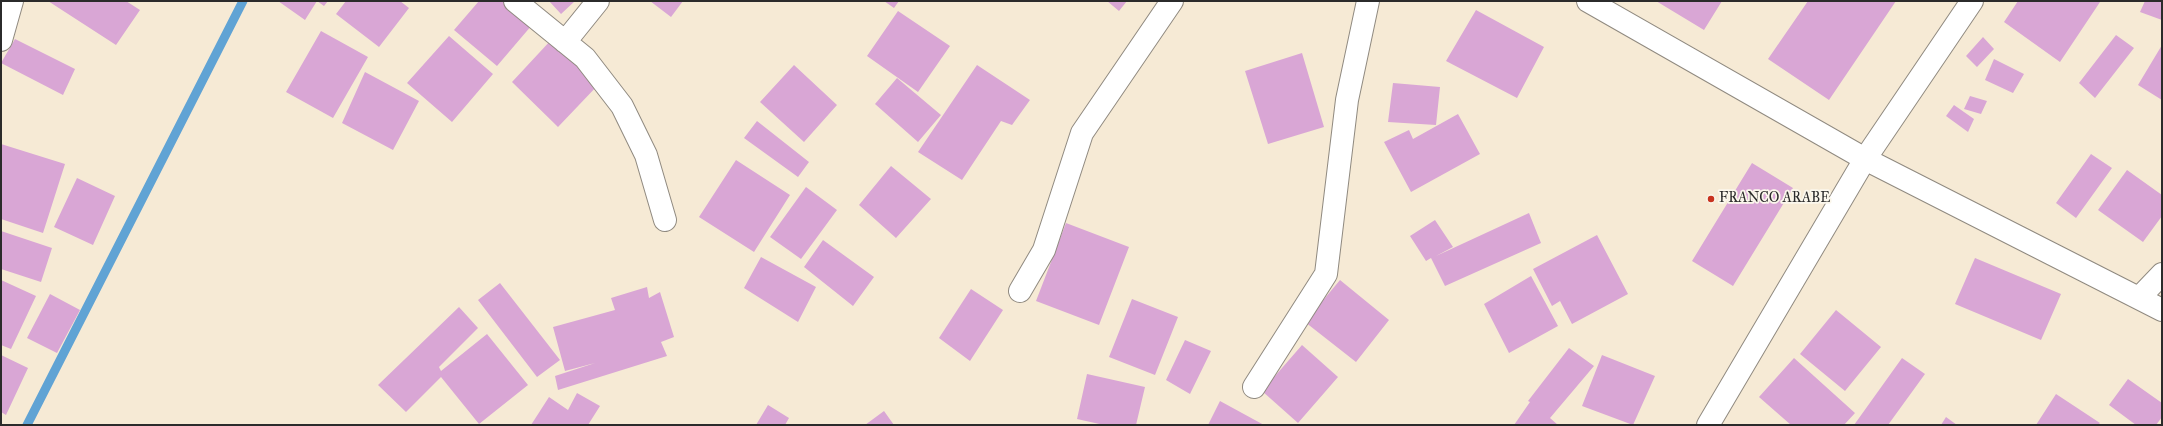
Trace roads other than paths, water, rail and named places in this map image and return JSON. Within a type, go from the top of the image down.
[{"type":"street","points":[[1,40],[12,1]]},
{"type":"street","points":[[515,1],[585,58],[622,106],[646,154],[665,220]]},
{"type":"street","points":[[565,42],[598,1]]},
{"type":"street","points":[[1020,291],[1044,250],[1082,133],[1172,1]]},
{"type":"street","points":[[1254,387],[1326,274],[1347,100],[1368,1]]},
{"type":"street","points":[[1588,1],[1865,159],[2162,310]]},
{"type":"street","points":[[1716,421],[1865,159],[1972,1]]},
{"type":"street","points":[[2139,298],[2162,274]]},
{"type":"waterway","points":[[27,425],[243,1]]},
{"type":"place","name":"FRANCO ARABE","points":[[1711,199]]}]
